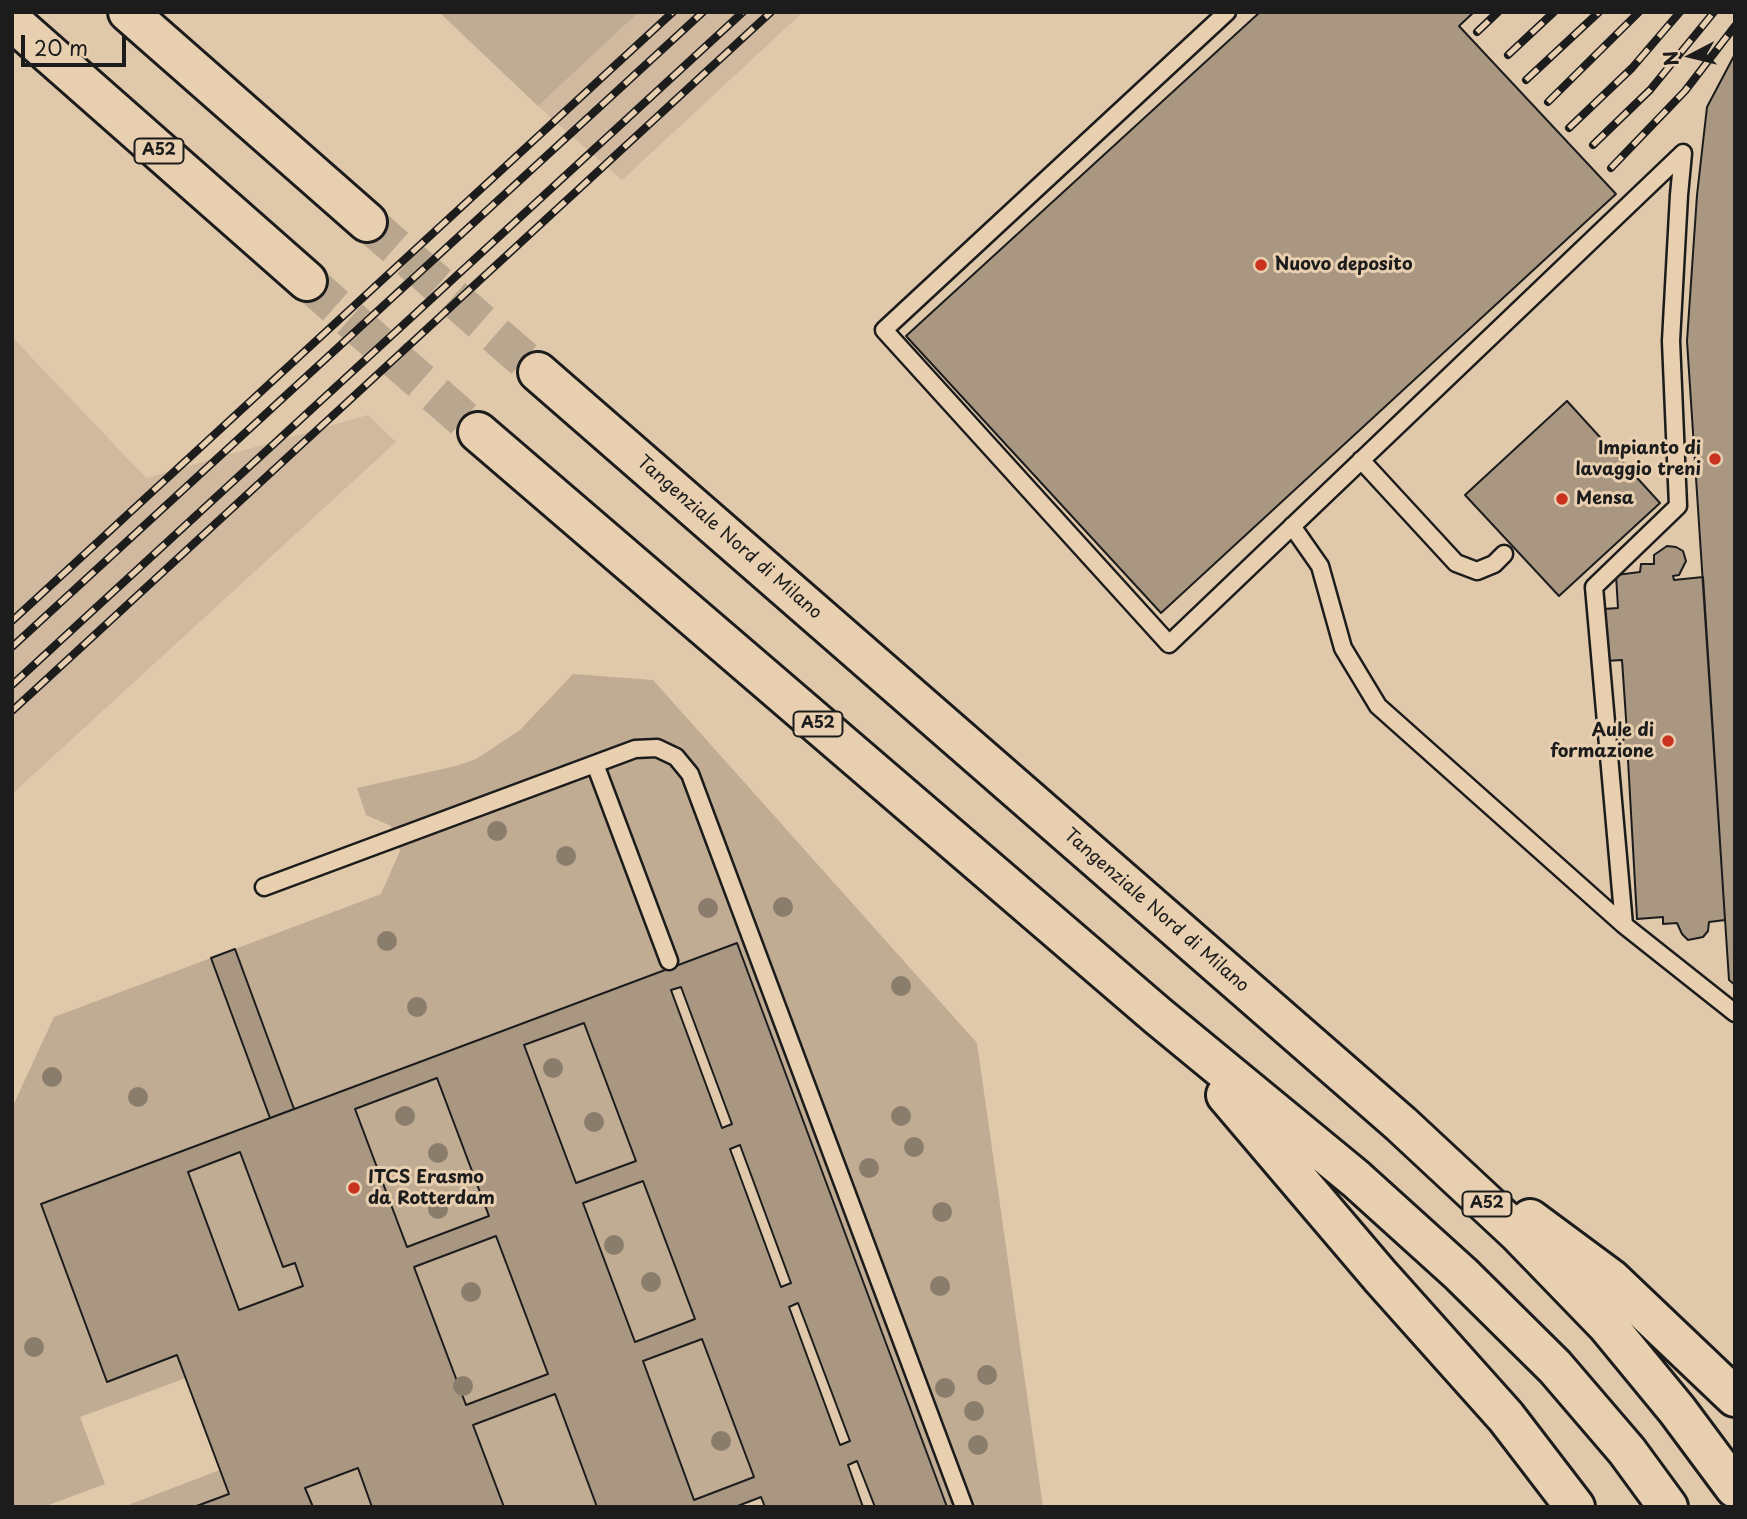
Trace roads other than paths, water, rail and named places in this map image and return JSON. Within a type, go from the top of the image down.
[{"type":"highway","points":[[128,12],[367,222]]},
{"type":"highway","name":"A52","points":[[12,21],[307,281]]},
{"type":"highway","name":"Tangenziale Nord di Milano","points":[[538,372],[1401,1124],[1518,1233],[1607,1325],[1677,1410],[1735,1488]]},
{"type":"highway","name":"A52","points":[[478,432],[1158,1016],[1356,1180],[1461,1274],[1555,1367],[1627,1451],[1668,1507]]},
{"type":"highway","points":[[1158,1016],[1380,1276],[1506,1417],[1575,1507]]},
{"type":"highway","points":[[1401,1124],[1611,1279],[1735,1396]]},
{"type":"lane","points":[[1227,12],[884,330],[1169,644],[1683,153],[1671,341],[1678,506],[1594,587],[1624,925]]},
{"type":"lane","points":[[1362,460],[1456,563],[1477,571],[1494,564],[1504,554]]},
{"type":"lane","points":[[1293,526],[1320,566],[1343,648],[1378,706],[1624,925],[1735,1013]]},
{"type":"lane","points":[[264,887],[635,749],[657,748],[676,757],[690,774],[964,1507]]},
{"type":"lane","points":[[595,764],[669,961]]},
{"type":"tunnel","points":[[367,222],[538,372]]},
{"type":"tunnel","points":[[307,281],[478,432]]},
{"type":"railway","points":[[12,621],[673,12]]},
{"type":"railway","points":[[12,647],[703,12]]},
{"type":"railway","points":[[12,685],[743,12]]},
{"type":"railway","points":[[12,711],[771,12]]},
{"type":"railway","points":[[1477,32],[1498,12]]},
{"type":"railway","points":[[1508,55],[1554,12]]},
{"type":"railway","points":[[1526,80],[1599,12]]},
{"type":"railway","points":[[1548,102],[1639,12]]},
{"type":"railway","points":[[1569,128],[1632,68],[1680,12]]},
{"type":"railway","points":[[1593,145],[1650,90],[1714,12]]},
{"type":"railway","points":[[1611,168],[1685,91],[1735,26]]},
{"type":"place","name":"Nuovo deposito","points":[[1261,265]]},
{"type":"place","name":"Impianto di lavaggio treni","points":[[1715,459]]},
{"type":"place","name":"Mensa","points":[[1562,499]]},
{"type":"place","name":"Aule di formazione","points":[[1668,741]]},
{"type":"place","name":"ITCS Erasmo da Rotterdam","points":[[354,1188]]}]
